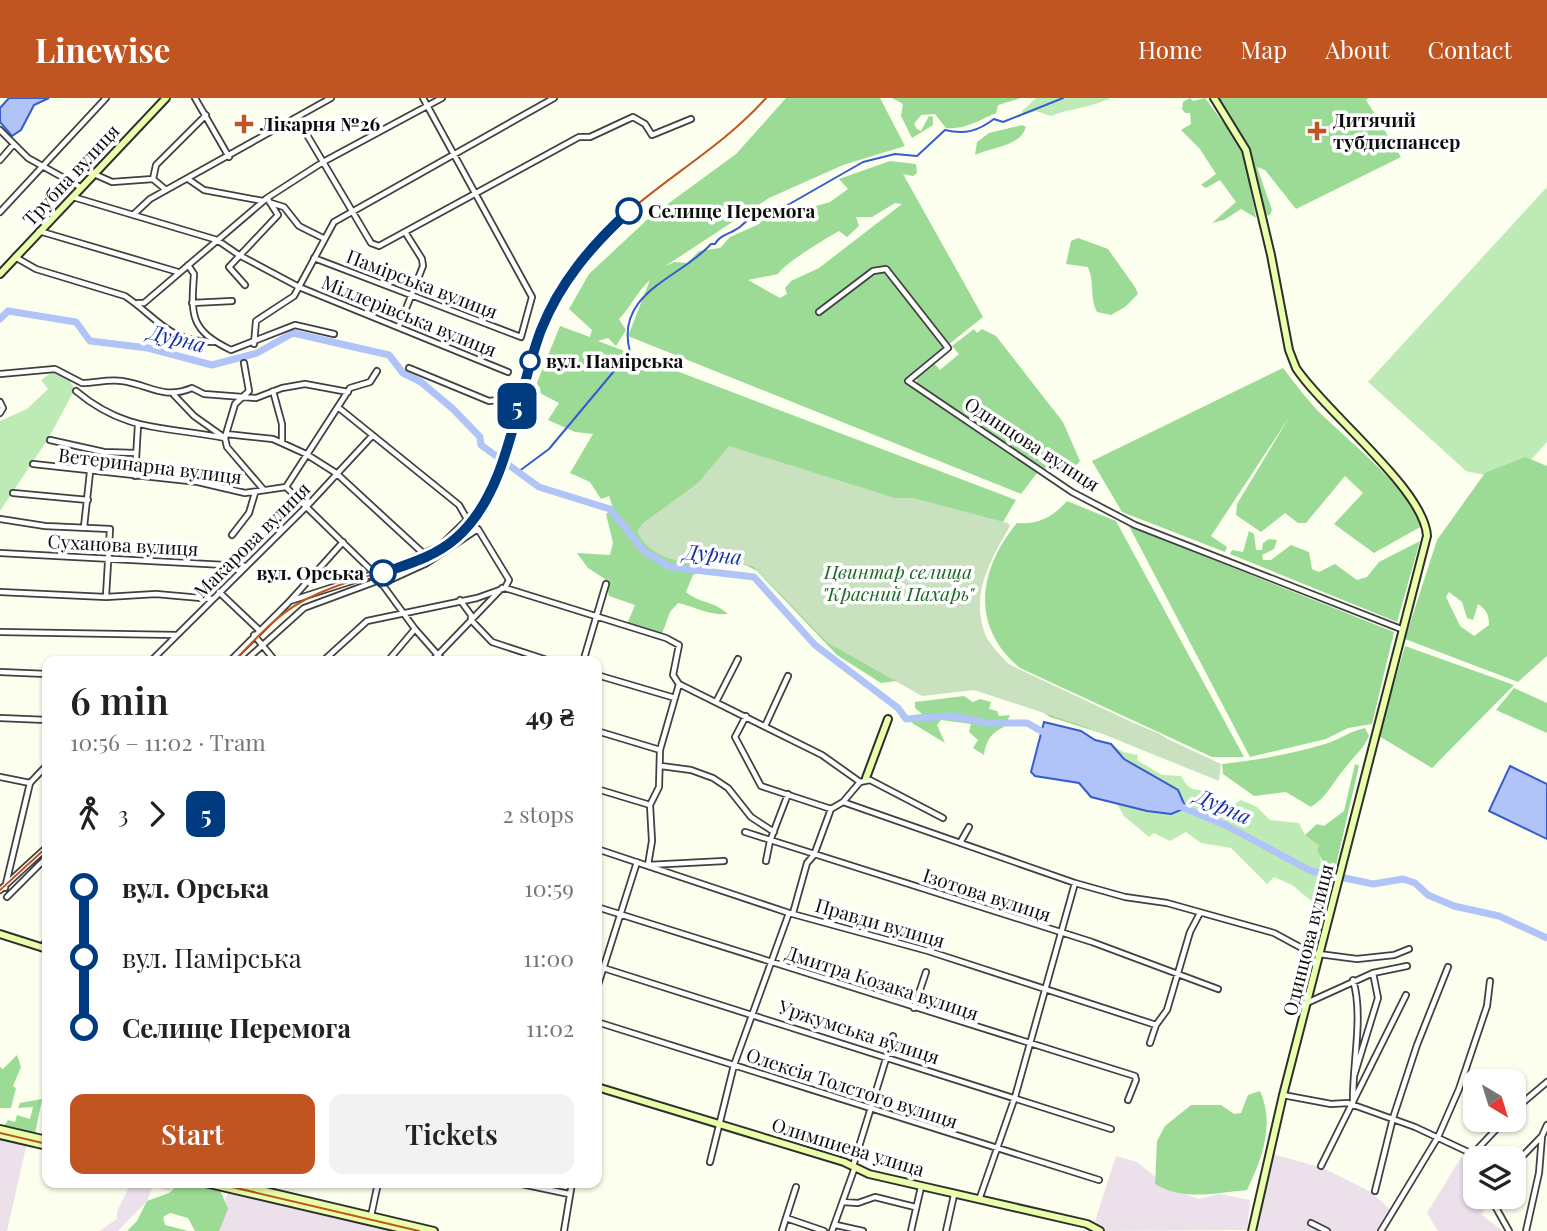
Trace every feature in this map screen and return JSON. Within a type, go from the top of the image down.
[{"type":"main road","name":"Трубна вулиця","points":[[0,274],[166,98]]},
{"type":"main road","name":"Одинцова вулиця","points":[[1214,98],[1246,150],[1289,350],[1296,368],[1399,484],[1426,522],[1427,536],[1283,1095],[1253,1231]]},
{"type":"main road","points":[[863,780],[888,719]]},
{"type":"main road","points":[[0,934],[42,947]]},
{"type":"main road","name":"Олимпиева улица","points":[[602,1089],[922,1187],[1096,1229]]},
{"type":"main road","points":[[0,1129],[42,1139]]},
{"type":"main road","points":[[0,1135],[42,1145]]},
{"type":"main road","points":[[228,1188],[434,1231]]},
{"type":"main road","points":[[250,1188],[411,1231]]},
{"type":"street","points":[[0,212],[106,98]]},
{"type":"street","points":[[195,98],[229,157]]},
{"type":"street","points":[[133,215],[140,205],[331,98]]},
{"type":"street","points":[[423,98],[474,192]]},
{"type":"street","points":[[138,303],[144,303],[267,200],[323,162],[442,98]]},
{"type":"street","points":[[254,344],[256,321],[290,300],[334,222],[452,153],[554,98]]},
{"type":"street","points":[[153,179],[156,165],[206,115]]},
{"type":"street","points":[[297,118],[371,243],[379,246],[579,137],[590,137],[633,117],[645,124],[652,135],[691,119]]},
{"type":"street","points":[[0,130],[13,145],[80,187]]},
{"type":"street","points":[[0,160],[13,145]]},
{"type":"street","points":[[93,173],[112,182],[153,179],[166,190]]},
{"type":"street","points":[[188,179],[204,190],[267,200],[284,207],[299,226],[323,238]]},
{"type":"street","name":"Памірська вулиця","points":[[314,258],[520,337],[532,297],[474,192]]},
{"type":"street","name":"Міллерівська вулиця","points":[[72,197],[217,240],[299,287],[508,372]]},
{"type":"street","points":[[245,285],[229,267],[278,215],[267,200]]},
{"type":"street","points":[[39,231],[179,272]]},
{"type":"street","points":[[398,326],[423,266],[422,259],[405,232]]},
{"type":"street","points":[[15,257],[25,265],[125,296],[138,303],[148,316],[177,337],[190,341],[215,342]]},
{"type":"street","points":[[188,265],[194,274],[192,303],[195,322],[215,342],[232,351],[295,325],[334,334]]},
{"type":"street","name":"Одинцова вулиця","points":[[818,312],[873,271],[886,269],[948,348],[908,381],[1072,492],[1135,525],[1401,629]]},
{"type":"street","points":[[192,303],[232,301]]},
{"type":"street","points":[[225,436],[240,398],[250,391],[244,363]]},
{"type":"street","points":[[409,368],[489,401],[498,400]]},
{"type":"street","points":[[0,374],[55,369],[82,383],[102,379],[125,381],[174,396],[194,416],[225,436]]},
{"type":"street","points":[[250,656],[304,608],[379,582],[427,563],[478,529],[509,580],[437,655],[401,611],[379,582],[374,573],[286,487],[350,388],[370,382],[377,370]]},
{"type":"street","points":[[174,396],[192,388],[204,394],[256,398],[304,384],[348,392]]},
{"type":"street","points":[[75,391],[100,411],[138,425],[282,442],[336,473],[424,554]]},
{"type":"street","points":[[273,391],[282,424],[282,442]]},
{"type":"street","points":[[0,402],[3,408],[0,413]]},
{"type":"street","points":[[339,408],[458,505],[467,519]]},
{"type":"street","points":[[135,476],[138,425]]},
{"type":"street","name":"Ветеринарна вулиця","points":[[225,436],[227,447],[263,489]]},
{"type":"street","name":"Макарова вулиця","points":[[156,656],[372,436]]},
{"type":"street","points":[[50,440],[104,452],[136,453]]},
{"type":"street","name":"Ветеринарна вулиця","points":[[33,464],[198,482],[254,493],[263,489],[286,487]]},
{"type":"street","points":[[85,527],[90,472]]},
{"type":"street","points":[[290,601],[424,554],[448,540],[487,496],[496,474]]},
{"type":"street","points":[[13,493],[88,500]]},
{"type":"street","points":[[232,535],[250,513],[254,493]]},
{"type":"street","points":[[0,519],[110,530],[106,597]]},
{"type":"street","points":[[235,656],[258,629],[290,601],[343,542]]},
{"type":"street","name":"Суханова вулиця","points":[[0,553],[245,566]]},
{"type":"street","points":[[585,656],[606,584]]},
{"type":"street","points":[[329,656],[361,624],[401,611],[477,598],[504,587],[666,638],[679,645],[673,676],[679,684],[746,716],[863,780],[943,818]]},
{"type":"street","points":[[0,592],[106,597],[156,594],[212,599]]},
{"type":"street","points":[[219,592],[258,629]]},
{"type":"street","points":[[460,600],[471,615],[471,620],[492,642],[535,656]]},
{"type":"street","points":[[392,656],[415,629]]},
{"type":"street","points":[[0,632],[177,635]]},
{"type":"street","points":[[254,635],[271,656]]},
{"type":"street","points":[[716,702],[738,659]]},
{"type":"street","points":[[0,672],[42,674]]},
{"type":"street","points":[[602,676],[675,698]]},
{"type":"street","points":[[765,726],[788,676]]},
{"type":"street","points":[[679,684],[660,750],[659,788],[650,805],[652,841],[648,865],[724,860]]},
{"type":"street","points":[[746,716],[736,737],[761,786],[831,809]]},
{"type":"street","points":[[0,718],[42,720]]},
{"type":"street","points":[[602,733],[660,750]]},
{"type":"street","points":[[661,766],[713,778],[728,788],[751,817],[774,832]]},
{"type":"street","points":[[2,889],[30,783],[42,770]]},
{"type":"street","points":[[0,777],[30,783]]},
{"type":"street","points":[[710,1162],[720,1124],[719,1117],[750,1013],[791,913],[807,863],[814,855],[831,809],[843,802],[863,780]]},
{"type":"street","points":[[602,791],[650,805]]},
{"type":"street","points":[[766,861],[770,841],[788,794]]},
{"type":"street","points":[[843,802],[1075,883],[1125,897],[1167,903],[1274,933],[1320,955],[1357,959],[1409,949]]},
{"type":"street","points":[[960,843],[969,827]]},
{"type":"street","name":"Ізотова вулиця","points":[[745,832],[1062,934],[1218,989]]},
{"type":"street","name":"Правди вулиця","points":[[602,851],[791,913],[1047,989],[1156,1025]]},
{"type":"street","points":[[2,889],[42,852]]},
{"type":"street","points":[[602,974],[637,862]]},
{"type":"street","points":[[7,897],[42,863]]},
{"type":"street","points":[[979,1201],[1031,1044],[1075,883]]},
{"type":"street","name":"Дмитра Козака вулиця","points":[[602,909],[1135,1076],[1128,1100]]},
{"type":"street","points":[[1150,1043],[1156,1025],[1167,1010],[1176,972],[1200,914]]},
{"type":"street","points":[[1309,1002],[1373,972],[1408,966]]},
{"type":"street","points":[[1375,1191],[1393,1118],[1417,1045],[1448,967]]},
{"type":"street","name":"Уржумська вулиця","points":[[604,968],[1111,1129]]},
{"type":"street","points":[[914,1008],[926,972]]},
{"type":"street","points":[[1352,1081],[1378,998],[1373,972]]},
{"type":"street","points":[[1353,980],[1358,1001],[1352,1081],[1353,1105]]},
{"type":"street","points":[[1381,1231],[1438,1137],[1459,1089],[1486,1012],[1492,987],[1490,981]]},
{"type":"street","points":[[1321,1166],[1406,995]]},
{"type":"street","name":"Олексія Толстого вулиця","points":[[602,1024],[1099,1180]]},
{"type":"street","points":[[832,1231],[893,1036]]},
{"type":"street","points":[[1354,1050],[1361,1053]]},
{"type":"street","points":[[1526,1100],[1545,1084],[1547,1092]]},
{"type":"street","points":[[1283,1095],[1331,1104],[1353,1105],[1393,1118],[1463,1150]]},
{"type":"street","points":[[1526,1154],[1546,1128]]},
{"type":"street","points":[[1480,1146],[1494,1132]]},
{"type":"street","points":[[1526,1231],[1542,1136]]},
{"type":"street","points":[[1532,1148],[1542,1148]]},
{"type":"street","points":[[782,1231],[796,1187]]},
{"type":"street","points":[[911,1231],[922,1187]]},
{"type":"street","points":[[370,1219],[377,1188]]},
{"type":"street","points":[[541,1188],[569,1194]]},
{"type":"street","points":[[564,1231],[571,1188]]},
{"type":"street","points":[[946,1231],[954,1195]]},
{"type":"street","points":[[843,1202],[858,1203],[875,1197],[915,1207]]},
{"type":"street","points":[[1497,1209],[1509,1231]]},
{"type":"street","points":[[786,1218],[824,1231]]},
{"type":"street","points":[[1311,1223],[1327,1231]]},
{"type":"street","points":[[835,1225],[863,1231]]},
{"type":"shaded area","points":[[0,1136],[27,1143],[7,1231],[0,1231]]},
{"type":"shaded area","points":[[1273,1154],[1323,1168],[1371,1192],[1391,1210],[1378,1231],[1255,1231]]},
{"type":"shaded area","points":[[1116,1156],[1137,1162],[1168,1187],[1198,1199],[1220,1194],[1250,1200],[1247,1230],[1107,1231],[1095,1221]]},
{"type":"shaded area","points":[[1462,1156],[1463,1209],[1484,1209],[1482,1215],[1503,1231],[1438,1231],[1427,1213]]},
{"type":"shaded area","points":[[128,1188],[152,1188],[147,1201],[118,1231],[99,1231],[117,1219],[117,1211]]},
{"type":"shaded area","points":[[228,1191],[393,1231],[217,1231]]},
{"type":"green space","points":[[786,98],[880,98],[905,146],[843,165],[769,198],[664,267],[674,262],[687,263],[699,251],[720,248],[730,237],[757,225],[769,215],[786,216],[798,222],[805,220],[806,209],[830,202],[848,189],[839,179],[890,161],[916,164],[917,173],[913,176],[903,174],[983,317],[903,381],[1037,473],[1021,494],[628,336],[650,280],[619,319],[626,330],[616,346],[608,338],[598,341],[1016,500],[981,559],[976,622],[996,657],[1053,689],[1159,734],[1203,762],[1202,765],[1050,717],[1011,691],[953,674],[881,683],[837,655],[757,571],[730,557],[693,575],[686,592],[728,614],[709,612],[678,603],[670,612],[662,634],[627,624],[635,605],[609,596],[605,579],[588,568],[577,553],[610,555],[613,543],[606,514],[613,508],[609,496],[601,499],[590,482],[570,473],[593,434],[575,432],[548,420],[559,403],[534,390],[560,326],[590,337],[592,330],[569,309],[589,274],[650,217],[736,154]],"holes":[[[895,203],[902,204],[819,268],[791,281],[785,288],[787,294],[780,298],[748,280],[778,274],[815,245],[839,231],[847,237],[859,226],[856,217],[872,217]]]},
{"type":"green space","points":[[892,98],[1021,98],[998,105],[996,113],[959,127],[946,128],[935,114],[921,115],[914,124],[917,129],[921,131],[929,116],[933,117],[933,125],[912,138],[901,116],[903,104]]},
{"type":"green space","points":[[1036,98],[1111,98],[1051,116],[1036,111],[1023,115],[1022,111]]},
{"type":"green space","points":[[1190,98],[1193,101],[1205,98],[1243,149],[1256,218],[1241,209],[1224,220],[1212,223],[1236,202],[1220,180],[1206,188],[1201,185],[1216,174],[1200,149],[1181,130],[1191,124],[1190,113],[1185,113],[1182,109],[1183,102]]},
{"type":"green space","name":"Дитячий тубдиспансер","points":[[1216,98],[1369,98],[1366,100],[1401,157],[1296,209],[1265,170],[1257,167],[1272,210],[1270,215],[1265,216],[1248,148]]},
{"type":"green space","points":[[1022,125],[1026,127],[1018,139],[975,155],[977,142],[989,133]]},
{"type":"green space","points":[[1547,187],[1547,442],[1512,481],[1466,471],[1368,382]]},
{"type":"green space","points":[[1078,238],[1108,249],[1138,294],[1125,307],[1111,315],[1097,312],[1088,267],[1066,264],[1071,241]]},
{"type":"green space","points":[[974,329],[977,333],[982,329],[996,336],[1063,422],[1080,461],[1072,469],[1059,472],[1044,468],[917,385],[917,375],[933,362],[940,370],[959,354],[952,346]]},
{"type":"green space","points":[[1283,368],[1317,410],[1392,481],[1416,512],[1422,526],[1374,553],[1334,524],[1363,493],[1345,476],[1306,523],[1298,523],[1285,513],[1261,532],[1236,515],[1237,504],[1290,416],[1211,536],[1227,547],[1225,552],[1122,512],[1092,461]]},
{"type":"green space","points":[[55,370],[65,373],[75,389],[48,439],[0,511],[0,421],[27,409],[48,389],[41,380]]},
{"type":"green space","name":"Цвинтар селища \"Красний Пахарь\"","points":[[729,446],[895,498],[913,498],[1008,523],[1010,526],[990,564],[981,591],[981,619],[992,646],[1008,664],[1221,764],[1219,781],[1083,726],[974,690],[922,696],[828,643],[753,566],[671,559],[645,544],[637,531],[643,523],[698,483]]},
{"type":"green space","points":[[1525,457],[1547,466],[1547,656],[1518,682],[1405,639],[1437,540],[1485,473]],"holes":[[[1449,592],[1462,602],[1467,618],[1473,620],[1478,604],[1488,616],[1489,625],[1474,636],[1460,626],[1446,597]]]},
{"type":"green space","points":[[1067,501],[1116,521],[1244,757],[1212,757],[1020,668],[1004,652],[993,635],[985,598],[994,560],[1017,523],[1032,523],[1045,519]]},
{"type":"green space","points":[[1129,526],[1394,632],[1372,724],[1348,728],[1326,739],[1250,757]]},
{"type":"green space","points":[[1249,531],[1254,534],[1256,550],[1262,550],[1263,543],[1269,539],[1277,540],[1274,549],[1262,555],[1263,560],[1271,560],[1291,545],[1309,552],[1312,569],[1319,572],[1335,564],[1357,580],[1367,577],[1379,562],[1420,541],[1397,622],[1230,554],[1232,550],[1243,552]]},
{"type":"green space","points":[[1405,646],[1514,685],[1432,768],[1379,736]]},
{"type":"green space","points":[[1514,688],[1547,703],[1547,733],[1496,710]]},
{"type":"green space","points":[[964,696],[973,702],[980,699],[991,702],[989,709],[997,711],[999,716],[1010,715],[1004,727],[990,738],[984,755],[973,748],[978,740],[969,732],[971,724],[941,720],[937,725],[945,743],[912,723],[913,715],[922,714],[915,708],[915,702]]},
{"type":"green space","points":[[1365,728],[1369,736],[1364,745],[1326,794],[1311,807],[1286,792],[1254,796],[1223,774],[1222,764],[1300,751]]},
{"type":"green space","points":[[1111,744],[1123,752],[1138,755],[1137,760],[1162,775],[1181,776],[1192,789],[1210,791],[1222,816],[1228,818],[1232,806],[1241,800],[1257,807],[1270,820],[1299,823],[1305,835],[1319,846],[1321,862],[1326,868],[1325,887],[1315,904],[1292,885],[1274,877],[1267,884],[1231,848],[1201,843],[1186,832],[1170,841],[1154,833],[1149,837],[1124,816],[1117,804],[1091,797],[1124,759]]},
{"type":"green space","points":[[1355,764],[1359,766],[1330,891],[1325,887],[1326,868],[1317,850],[1319,846],[1305,835],[1317,824],[1324,826],[1344,811]]},
{"type":"green space","points":[[17,1055],[21,1067],[13,1086],[16,1088],[11,1108],[0,1108],[0,1067],[3,1069]]},
{"type":"green space","points":[[1260,1091],[1266,1116],[1265,1141],[1247,1190],[1188,1194],[1177,1193],[1155,1184],[1157,1141],[1165,1126],[1191,1105],[1221,1105],[1234,1114],[1241,1113],[1248,1095]]},
{"type":"green space","points":[[42,1099],[35,1134],[4,1126],[8,1120],[15,1122],[17,1115],[30,1119],[33,1107],[18,1108],[20,1103]]},
{"type":"green space","points":[[174,1188],[212,1188],[221,1192],[228,1209],[219,1231],[195,1231],[188,1218],[170,1213],[163,1217],[165,1225],[188,1231],[127,1231],[137,1221],[147,1201],[169,1193]]},
{"type":"water","points":[[9,98],[49,98],[34,105],[21,130],[12,136],[0,122],[0,108]]},
{"type":"water","points":[[1044,722],[1081,731],[1095,740],[1111,744],[1124,759],[1178,790],[1186,808],[1171,814],[1147,811],[1091,797],[1079,783],[1035,776],[1031,772]]},
{"type":"water","points":[[1510,766],[1547,784],[1547,839],[1489,811]]},
{"type":"waterway","points":[[518,472],[549,449],[630,352],[628,332],[632,315],[641,300],[711,244],[738,229],[761,211],[786,206],[863,162],[895,154],[917,156],[945,130],[971,131],[994,119],[1003,122],[1063,98]]},
{"type":"waterway","name":"Дурна","points":[[0,319],[8,311],[76,322],[90,341],[148,348],[212,365],[257,353],[293,333],[389,355],[403,373],[421,382],[453,409],[480,437],[481,445],[539,487],[610,509],[644,551],[670,567],[754,577],[815,645],[898,708],[906,719],[952,716],[987,723],[1027,723],[1050,736]]},
{"type":"waterway","name":"Дурна","points":[[1177,805],[1227,826],[1311,871],[1373,884],[1403,879],[1415,883],[1428,895],[1454,906],[1499,916],[1547,938]]},
{"type":"tram line","points":[[239,656],[274,622],[301,602],[330,588],[415,561],[440,549],[462,532],[481,508],[497,475],[529,367],[542,333],[576,270],[599,241],[627,213],[733,130],[766,98]]},
{"type":"tram line","name":"5","points":[[383,573],[417,561],[442,548],[455,540],[475,520],[491,493],[531,360],[555,299],[597,240],[629,211]]},
{"type":"tram line","points":[[0,890],[42,852]]},
{"type":"tram line","points":[[0,1133],[42,1143]]},
{"type":"tram line","points":[[236,1188],[419,1231]]},
{"type":"place","name":"Лікарня №26","points":[[244,124]]},
{"type":"place","name":"Дитячий тубдиспансер","points":[[1317,131]]},
{"type":"place","name":"Селище Перемога","points":[[629,211]]},
{"type":"place","name":"вул. Памірська","points":[[530,361]]},
{"type":"place","name":"вул. Орська","points":[[383,573]]}]
